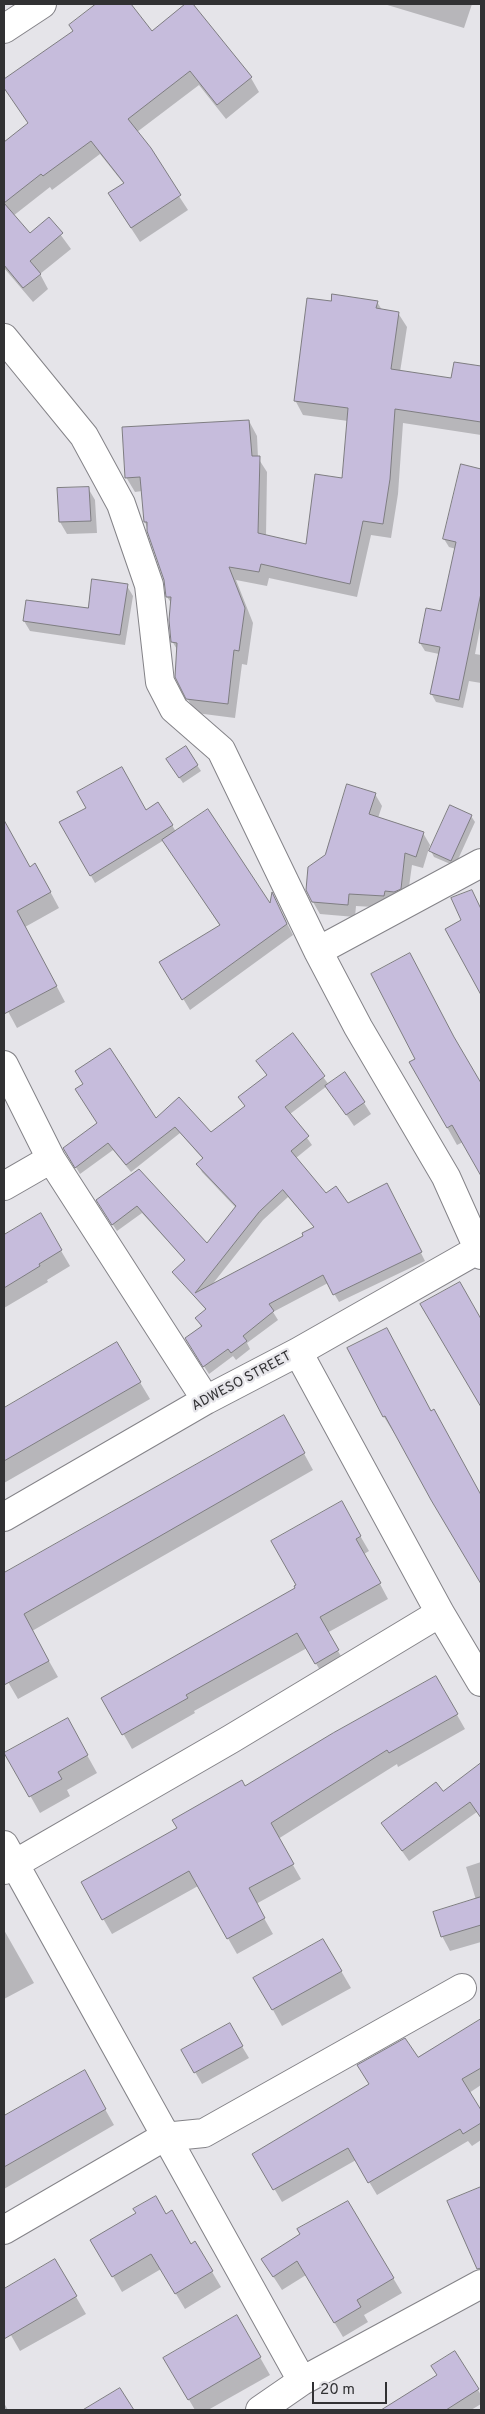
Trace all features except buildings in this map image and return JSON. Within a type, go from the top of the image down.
[{"type":"street","points":[[4,29],[42,4]]},
{"type":"street","points":[[9,356],[84,436],[121,504],[149,585],[160,682],[174,709],[220,750],[318,951],[358,1026],[446,1177],[480,1251]]},
{"type":"street","points":[[318,951],[481,863]]},
{"type":"street","points":[[4,1065],[51,1159],[206,1400]]},
{"type":"street","points":[[4,1186],[51,1159]]},
{"type":"street","name":"ADWESO STREET","points":[[4,1517],[206,1400],[298,1352],[480,1251]]},
{"type":"street","points":[[298,1352],[440,1613],[481,1682]]},
{"type":"street","points":[[302,2381],[8,1860],[230,1739],[440,1613]]},
{"type":"street","points":[[4,2230],[164,2137],[204,2133],[462,1988]]},
{"type":"street","points":[[260,2410],[302,2381],[481,2284]]}]
